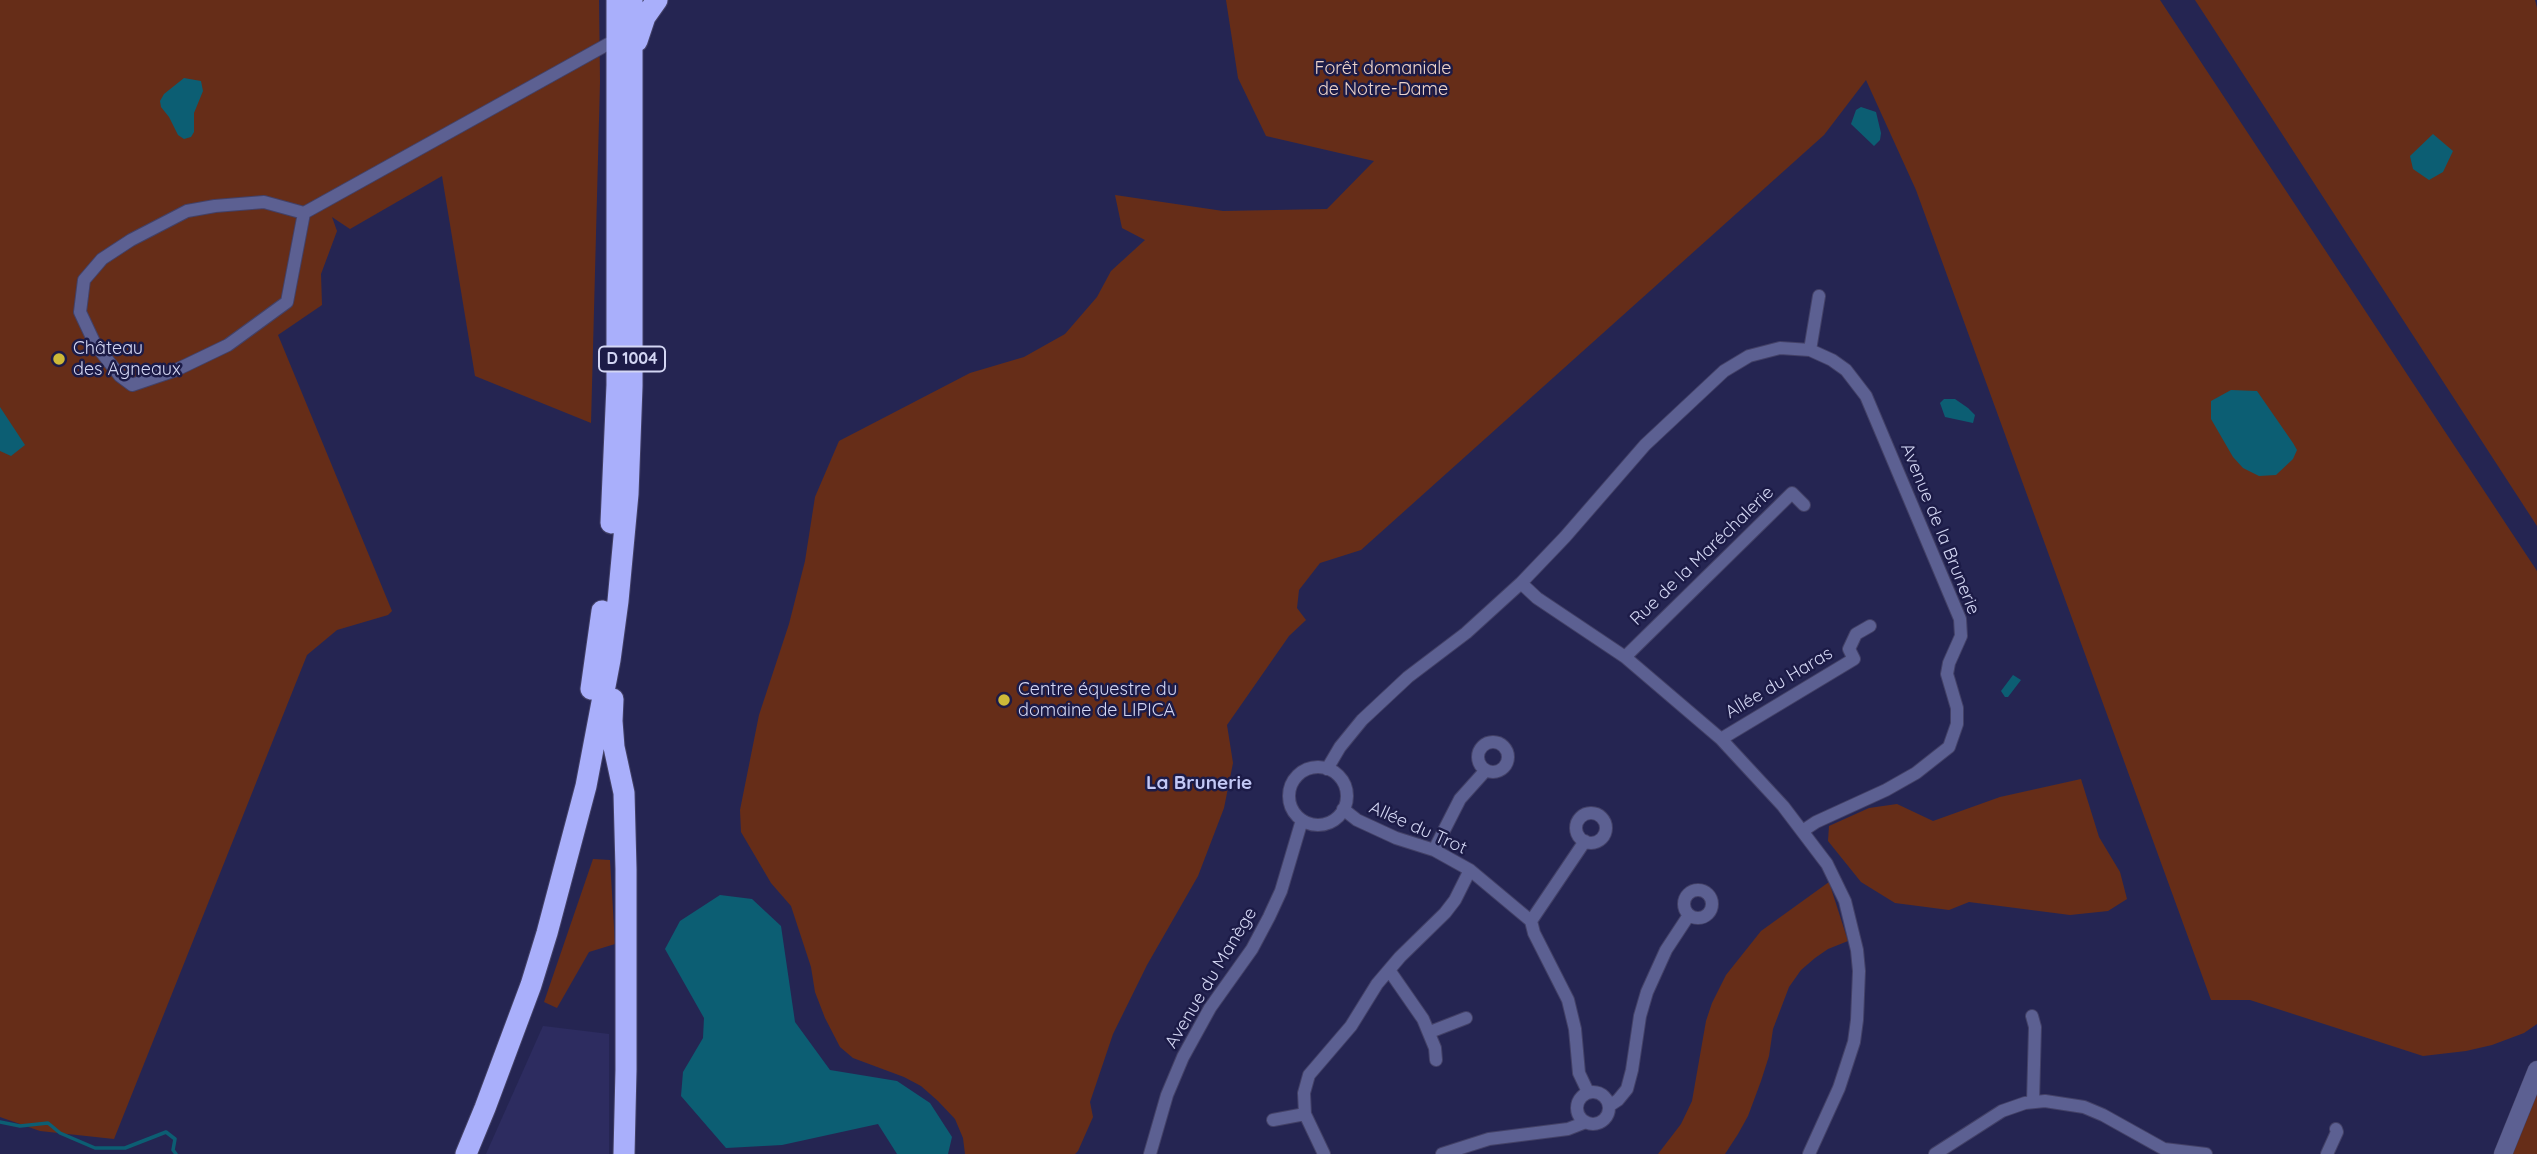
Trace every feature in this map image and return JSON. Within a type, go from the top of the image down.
[{"type":"highway","name":"D 1004","points":[[452,1154],[474,1104],[520,981],[570,796],[593,677],[604,602],[613,498],[617,385],[617,0]]},
{"type":"highway","name":"D 1004","points":[[466,1154],[531,985],[547,933],[586,786],[610,660],[628,494],[632,386],[632,0]]},
{"type":"highway","points":[[632,56],[645,17],[657,0]]},
{"type":"highway","points":[[610,660],[614,694],[614,747],[624,793],[624,1154]]},
{"type":"main road","points":[[2503,1154],[2533,1078]]},
{"type":"street","points":[[304,213],[287,302],[228,345],[176,370],[132,385],[120,376],[95,344],[80,313],[84,280],[102,259],[131,240],[187,211],[215,206],[264,202],[304,213],[617,39]]},
{"type":"street","points":[[1810,350],[1819,296]]},
{"type":"street","name":"Avenue de la Brunerie","points":[[1327,769],[1340,747],[1371,711],[1408,677],[1466,633],[1521,583],[1565,537],[1645,444],[1715,378],[1759,352],[1780,348],[1810,350],[1846,370],[1866,396],[1958,612],[1962,632],[1948,669],[1958,716],[1949,747],[1909,777],[1804,830]]},
{"type":"street","name":"Rue de la Maréchalerie","points":[[1625,657],[1792,493],[1804,505]]},
{"type":"street","points":[[1521,583],[1537,598],[1625,657],[1721,739],[1804,830],[1827,864],[1845,901],[1857,950],[1857,1020],[1848,1064],[1809,1154]]},
{"type":"street","name":"Allée du Haras","points":[[1721,739],[1854,659],[1849,649],[1856,634],[1870,626]]},
{"type":"street","points":[[1308,769],[1327,769],[1336,774],[1346,790],[1343,809],[1329,822],[1310,824],[1301,820],[1291,806],[1290,789],[1293,781],[1308,769]]},
{"type":"street","points":[[1434,850],[1460,799],[1486,770]]},
{"type":"street","name":"Allée du Trot","points":[[1343,809],[1357,820],[1396,838],[1434,850],[1470,870],[1531,921],[1534,933],[1568,1000],[1575,1029],[1579,1073],[1588,1093]]},
{"type":"street","name":"Avenue du Manège","points":[[1150,1154],[1167,1095],[1183,1057],[1210,1008],[1252,949],[1281,891],[1301,820]]},
{"type":"street","points":[[1531,921],[1585,841]]},
{"type":"street","points":[[1324,1154],[1306,1114],[1304,1093],[1309,1075],[1351,1026],[1377,984],[1399,957],[1445,913],[1455,900],[1470,870]]},
{"type":"street","points":[[1609,1106],[1627,1089],[1647,992],[1666,950],[1689,915]]},
{"type":"street","points":[[1389,970],[1410,996],[1430,1032],[1436,1060]]},
{"type":"street","points":[[2032,1016],[2035,1027],[2033,1101]]},
{"type":"street","points":[[1430,1032],[1466,1018]]},
{"type":"street","points":[[1588,1093],[1602,1094],[1609,1106],[1602,1121],[1594,1124],[1586,1122],[1578,1114],[1577,1104],[1588,1093]]},
{"type":"street","points":[[1935,1154],[1997,1114],[2033,1101],[2084,1107],[2171,1153],[2206,1154]]},
{"type":"street","points":[[1273,1120],[1306,1114]]},
{"type":"street","points":[[1442,1154],[1489,1139],[1568,1129],[1586,1122]]},
{"type":"street","points":[[2328,1154],[2336,1129]]},
{"type":"shaded area","points":[[543,1026],[609,1034],[609,1154],[486,1154]]},
{"type":"green space","points":[[0,0],[599,0],[600,82],[591,423],[475,376],[442,176],[350,229],[332,217],[337,231],[321,274],[322,305],[278,335],[392,611],[388,615],[337,630],[307,655],[114,1139],[40,1131],[0,1117]]},
{"type":"green space","name":"Forêt domaniale de Notre-Dame","points":[[1226,0],[2160,0],[2537,571],[2537,1024],[2524,1033],[2492,1045],[2423,1056],[2250,1000],[2211,1000],[1916,190],[1866,80],[1824,135],[1361,550],[1320,563],[1299,590],[1297,608],[1306,620],[1289,636],[1227,725],[1233,763],[1224,808],[1198,876],[1147,965],[1113,1034],[1090,1102],[1093,1117],[1078,1151],[1075,1154],[965,1154],[963,1138],[955,1119],[938,1101],[921,1086],[904,1077],[853,1058],[840,1047],[825,1018],[791,906],[771,883],[741,832],[740,810],[759,715],[789,624],[805,561],[815,497],[839,441],[970,373],[1024,357],[1065,334],[1097,297],[1111,271],[1145,240],[1122,228],[1115,195],[1223,211],[1327,209],[1374,161],[1266,136],[1238,78]]},
{"type":"green space","points":[[2195,0],[2535,0],[2537,526]]},
{"type":"green space","points":[[2081,779],[2099,837],[2120,872],[2127,899],[2108,911],[2070,915],[1969,902],[1949,910],[1895,903],[1861,882],[1828,841],[1829,826],[1869,808],[1897,804],[1933,821],[2000,797]]},
{"type":"green space","points":[[593,859],[610,860],[615,944],[589,952],[557,1008],[544,1002]]},
{"type":"green space","points":[[1829,882],[1848,941],[1815,958],[1801,970],[1789,987],[1773,1029],[1769,1056],[1761,1081],[1738,1134],[1725,1154],[1658,1154],[1681,1124],[1692,1101],[1706,1021],[1726,975],[1761,931]]},
{"type":"green space","points":[[2537,1070],[2537,1154],[2503,1154]]},
{"type":"water","points":[[184,78],[201,81],[203,91],[194,113],[194,132],[191,137],[184,139],[178,135],[160,101],[164,94]]},
{"type":"water","points":[[1861,107],[1876,112],[1881,133],[1880,140],[1874,146],[1851,124],[1856,110]]},
{"type":"water","points":[[2433,134],[2453,151],[2443,172],[2429,180],[2413,169],[2410,156]]},
{"type":"water","points":[[2231,390],[2257,391],[2297,450],[2293,459],[2276,475],[2259,476],[2243,468],[2233,457],[2211,419],[2211,401]]},
{"type":"water","points":[[1944,399],[1955,399],[1968,408],[1975,415],[1973,423],[1945,417],[1940,403]]},
{"type":"water","points":[[0,407],[25,445],[11,456],[0,451]]},
{"type":"water","points":[[2013,675],[2021,680],[2008,697],[2005,697],[2001,691]]},
{"type":"water","points":[[720,895],[752,899],[781,926],[795,1022],[830,1070],[897,1081],[930,1103],[952,1137],[948,1154],[897,1154],[878,1124],[782,1145],[726,1148],[681,1096],[683,1072],[703,1038],[704,1018],[665,949],[680,921]]},
{"type":"waterway","points":[[0,1122],[20,1126],[48,1123],[60,1133],[95,1148],[125,1148],[166,1132],[175,1139],[173,1150],[176,1154]]},
{"type":"place","name":"Château des Agneaux","points":[[59,359]]},
{"type":"place","name":"Centre équestre du domaine de LIPICA","points":[[1004,700]]},
{"type":"district","name":"La Brunerie","points":[[1199,783]]}]
